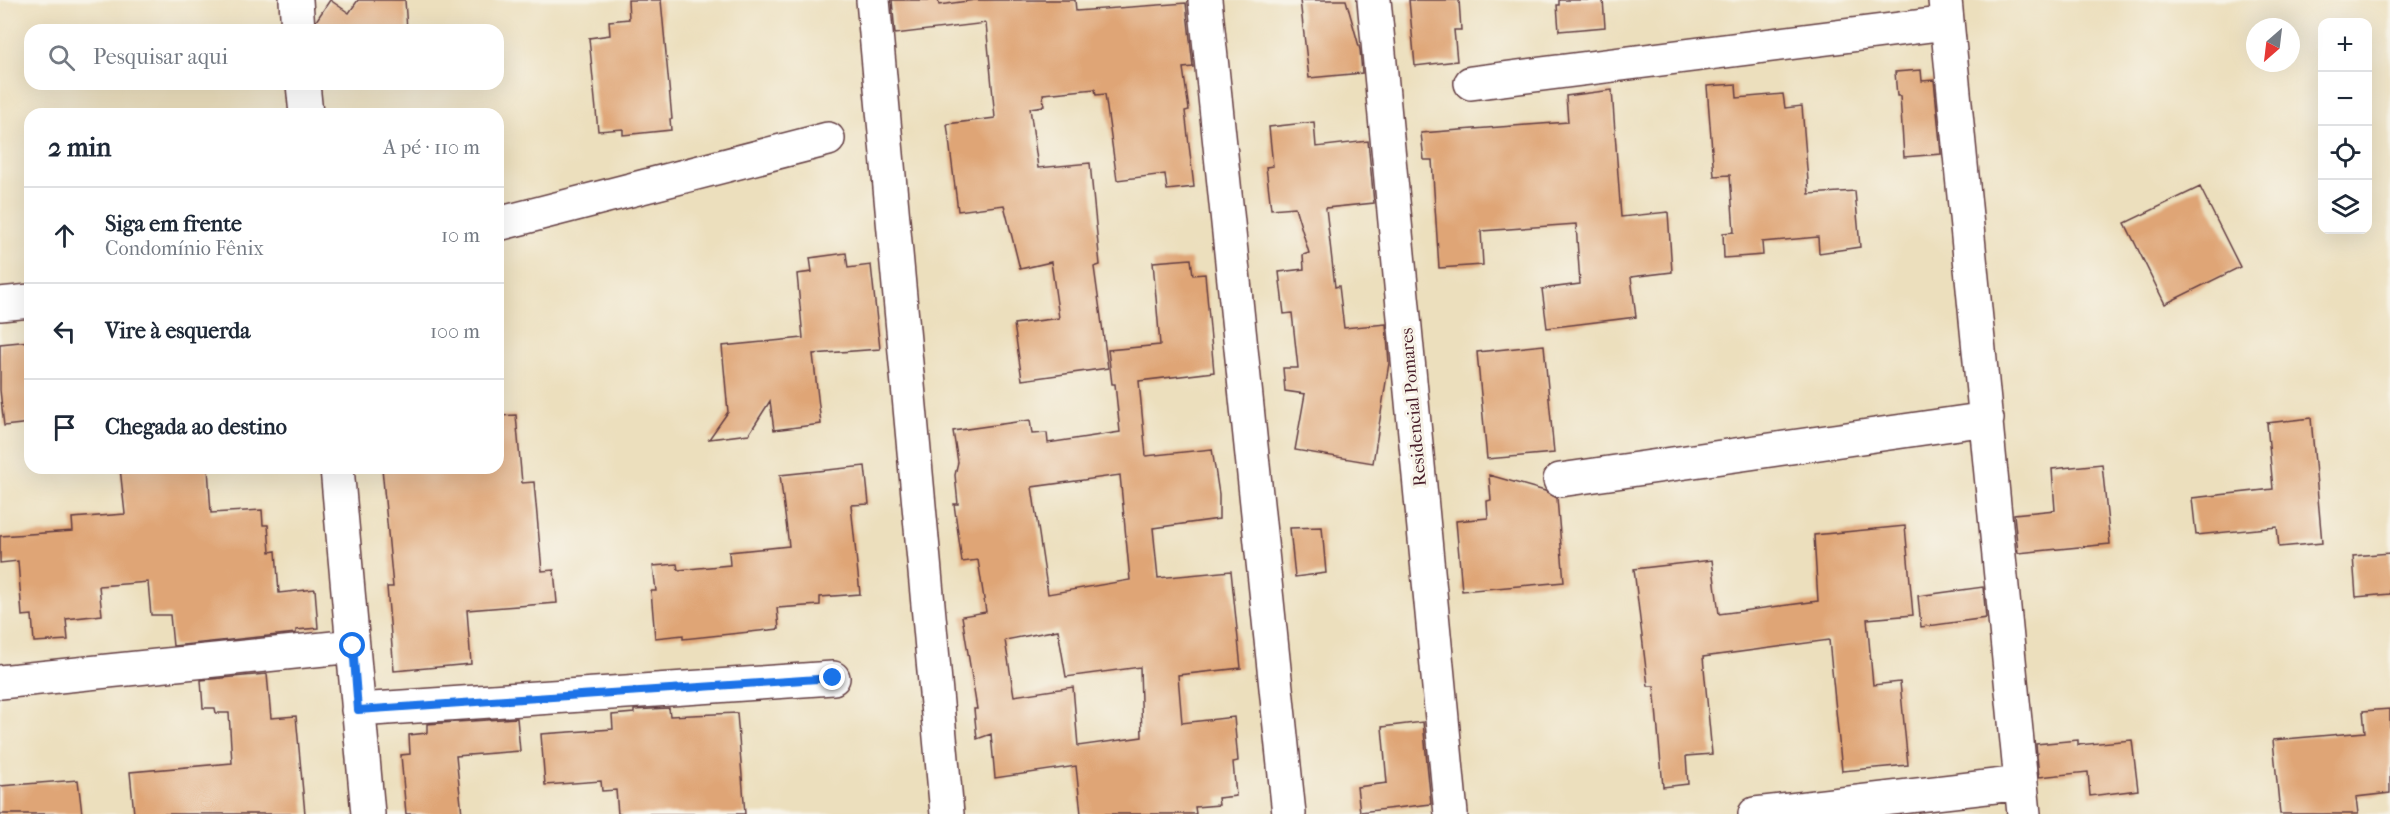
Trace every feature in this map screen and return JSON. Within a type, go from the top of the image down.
[{"type":"street","points":[[296,0],[298,24]]},
{"type":"street","points":[[873,0],[947,814]]},
{"type":"street","points":[[1205,0],[1289,814]]},
{"type":"street","name":"Residencial Pomares","points":[[1374,0],[1451,814]]},
{"type":"street","points":[[1471,83],[1946,12],[2023,799],[1755,814]]},
{"type":"street","points":[[304,90],[305,108]]},
{"type":"street","points":[[504,222],[828,139]]},
{"type":"street","points":[[0,304],[24,302]]},
{"type":"street","points":[[1560,480],[1986,418]]},
{"type":"street","points":[[338,474],[368,814]]},
{"type":"street","points":[[0,682],[353,646]]},
{"type":"street","points":[[358,710],[833,678]]},
{"type":"building","points":[[330,0],[349,13],[358,0],[405,0],[407,24],[316,24]]},
{"type":"building","points":[[628,0],[661,0],[672,119],[670,119],[671,130],[623,135],[623,129],[598,131],[589,38],[610,35],[609,21],[629,19]]},
{"type":"building","points":[[892,0],[938,0],[939,5],[975,0],[1075,0],[1076,11],[1186,3],[1193,67],[1183,68],[1189,110],[1185,111],[1194,187],[1167,190],[1165,174],[1117,180],[1105,94],[1096,95],[1095,89],[1043,94],[1044,106],[1030,108],[1038,168],[1090,163],[1100,265],[1094,267],[1108,368],[1022,380],[1014,324],[1059,318],[1051,262],[1020,269],[1004,205],[958,211],[947,124],[995,118],[986,23],[895,34]]},
{"type":"building","points":[[1300,0],[1346,0],[1360,50],[1362,73],[1309,78]]},
{"type":"building","points":[[1409,0],[1459,0],[1461,30],[1454,30],[1457,61],[1415,66]]},
{"type":"building","points":[[1559,0],[1603,0],[1605,27],[1559,31],[1557,5],[1559,5]]},
{"type":"building","points":[[1921,70],[1922,81],[1934,80],[1941,154],[1904,157],[1900,96],[1897,96],[1895,72]]},
{"type":"building","points":[[1736,84],[1737,98],[1783,94],[1785,108],[1802,106],[1809,194],[1855,191],[1860,247],[1819,253],[1818,237],[1762,242],[1763,255],[1724,258],[1723,233],[1734,232],[1730,175],[1714,176],[1707,86]]},
{"type":"building","points":[[1612,90],[1621,217],[1668,212],[1672,272],[1631,277],[1636,317],[1547,328],[1542,289],[1580,284],[1576,224],[1481,231],[1483,265],[1439,268],[1432,160],[1424,160],[1421,133],[1568,122],[1566,96]]},
{"type":"building","points":[[1314,122],[1316,147],[1368,141],[1374,203],[1326,208],[1335,287],[1339,286],[1344,328],[1386,324],[1389,363],[1373,463],[1295,450],[1305,394],[1285,391],[1283,368],[1298,368],[1292,313],[1284,314],[1279,272],[1304,269],[1303,255],[1309,253],[1295,207],[1271,209],[1266,167],[1273,166],[1269,127]]},
{"type":"building","points":[[2200,187],[2240,267],[2165,304],[2125,223]]},
{"type":"building","points":[[846,253],[848,268],[871,265],[880,349],[813,354],[821,424],[774,430],[770,401],[749,434],[709,439],[728,412],[722,346],[803,338],[797,274],[812,272],[810,258]]},
{"type":"building","points":[[1191,259],[1193,275],[1205,274],[1214,372],[1139,381],[1146,456],[1212,449],[1219,494],[1219,519],[1153,528],[1158,578],[1231,571],[1241,668],[1178,675],[1182,723],[1234,717],[1238,761],[1233,762],[1236,796],[1218,798],[1219,805],[1195,807],[1196,814],[1081,814],[1076,766],[995,778],[991,734],[977,739],[974,709],[977,709],[962,616],[986,612],[978,560],[962,562],[954,504],[958,504],[955,475],[958,462],[953,431],[1030,420],[1032,434],[1047,433],[1048,443],[1120,432],[1115,384],[1112,384],[1108,350],[1160,345],[1153,262]],"holes":[[[1120,475],[1130,580],[1048,594],[1032,487]],[[1058,630],[1066,677],[1140,667],[1142,737],[1078,746],[1073,687],[1014,696],[1005,640]]]},
{"type":"building","points":[[24,342],[24,424],[4,426],[0,390],[0,344]]},
{"type":"building","points":[[1544,345],[1554,453],[1487,459],[1477,352]]},
{"type":"building","points":[[516,415],[522,483],[534,482],[542,571],[554,570],[557,603],[467,610],[471,664],[394,671],[387,587],[393,587],[383,474],[504,474],[504,416]]},
{"type":"building","points":[[2311,418],[2322,543],[2279,547],[2277,527],[2196,535],[2192,498],[2273,489],[2267,423]]},
{"type":"building","points":[[2102,464],[2110,544],[2018,553],[2014,514],[2055,510],[2052,469]]},
{"type":"building","points":[[865,466],[869,504],[851,505],[860,594],[820,597],[820,605],[777,608],[779,629],[683,639],[683,635],[655,638],[651,591],[656,591],[653,566],[677,564],[678,570],[730,565],[729,552],[789,546],[780,475]]},
{"type":"building","points":[[121,474],[208,474],[211,513],[262,510],[263,525],[268,525],[270,552],[276,551],[279,593],[315,589],[318,628],[296,630],[296,633],[173,646],[170,615],[151,615],[148,582],[99,586],[102,615],[66,619],[68,640],[34,642],[32,615],[22,616],[18,561],[0,563],[0,536],[73,531],[72,518],[125,514]]},
{"type":"building","points":[[1489,475],[1545,491],[1557,498],[1564,582],[1462,591],[1456,521],[1488,518],[1487,501],[1491,500]]},
{"type":"building","points":[[1905,526],[1913,615],[1867,619],[1873,685],[1900,682],[1908,765],[1842,771],[1829,640],[1703,657],[1712,754],[1686,756],[1688,784],[1663,787],[1654,686],[1648,686],[1634,569],[1712,560],[1719,614],[1818,601],[1814,535]]},
{"type":"building","points":[[1322,527],[1326,573],[1295,577],[1290,528]]},
{"type":"building","points":[[2390,553],[2390,594],[2356,597],[2353,556]]},
{"type":"building","points":[[1983,587],[1986,618],[1921,627],[1918,596]]},
{"type":"building","points":[[267,674],[271,718],[296,716],[305,814],[134,814],[130,772],[232,763],[229,713],[216,713],[215,708],[203,708],[201,680]]},
{"type":"building","points":[[669,708],[670,716],[737,713],[745,814],[618,814],[616,790],[602,791],[601,781],[545,785],[541,734],[613,729],[612,715],[634,713],[634,710]]},
{"type":"building","points":[[2390,709],[2390,793],[2356,797],[2358,814],[2280,814],[2273,740],[2365,732],[2363,711]]},
{"type":"building","points":[[517,718],[520,751],[456,756],[462,814],[406,814],[401,755],[410,754],[409,735],[427,733],[427,724]]},
{"type":"building","points":[[1423,722],[1431,804],[1360,812],[1357,787],[1387,783],[1382,727]]},
{"type":"building","points":[[2078,740],[2078,745],[2132,740],[2138,790],[2090,796],[2088,772],[2039,777],[2036,744]]},
{"type":"building","points":[[78,780],[82,814],[0,814],[0,786]]},
{"type":"route","points":[[353,646],[358,710],[833,678]]}]
